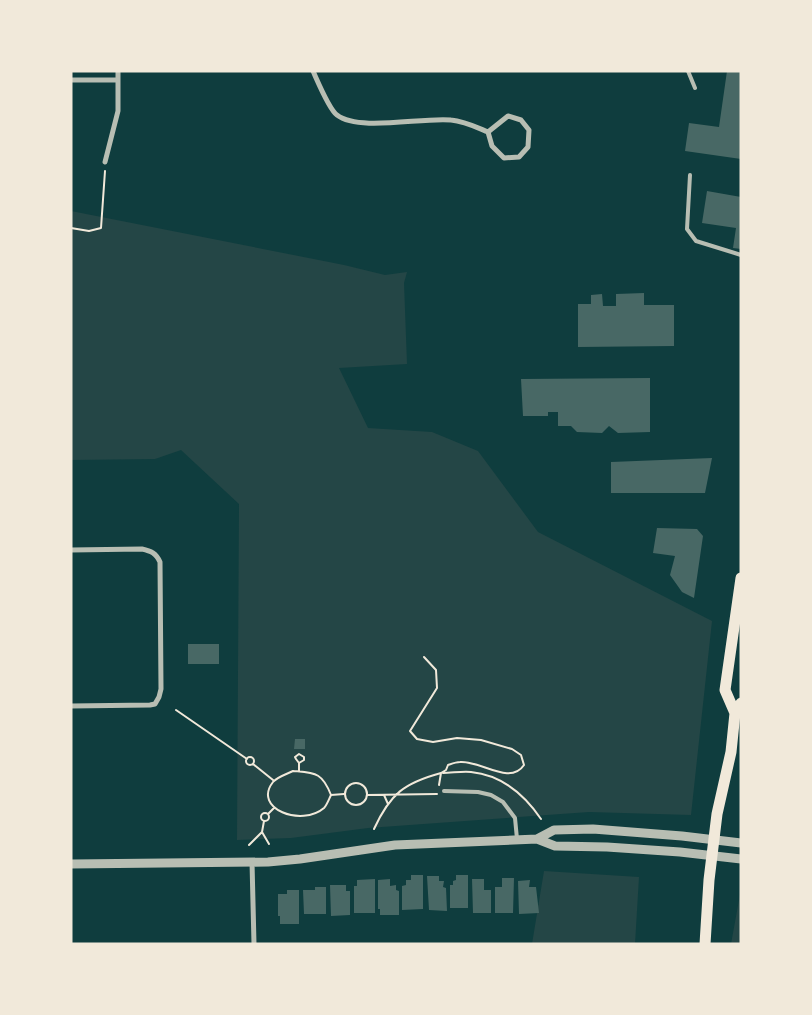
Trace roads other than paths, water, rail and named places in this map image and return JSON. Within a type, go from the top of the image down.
[{"type":"main road","points":[[705,944],[716,814],[731,752],[738,708],[724,690],[741,578]]},
{"type":"street","points":[[105,162],[118,111],[118,71]]},
{"type":"street","points":[[313,71],[331,109],[343,118],[353,122],[451,120],[488,132]]},
{"type":"street","points":[[71,80],[118,80]]},
{"type":"street","points":[[508,116],[521,120],[529,130],[528,147],[519,157],[504,158],[492,146],[488,132],[508,116]]},
{"type":"street","points":[[71,550],[142,549],[157,555],[160,562],[161,639],[161,689],[155,704],[71,706]]},
{"type":"street","points":[[537,839],[554,830],[594,829],[741,843]]},
{"type":"street","points":[[71,864],[252,862],[300,859],[395,845],[537,839],[555,846],[607,847],[741,859]]},
{"type":"street","points":[[252,862],[254,944]]},
{"type":"lane","points":[[688,71],[695,88]]},
{"type":"lane","points":[[690,175],[686,229],[696,241],[741,255]]},
{"type":"lane","points":[[444,791],[491,795],[503,802],[515,818],[518,840]]}]
